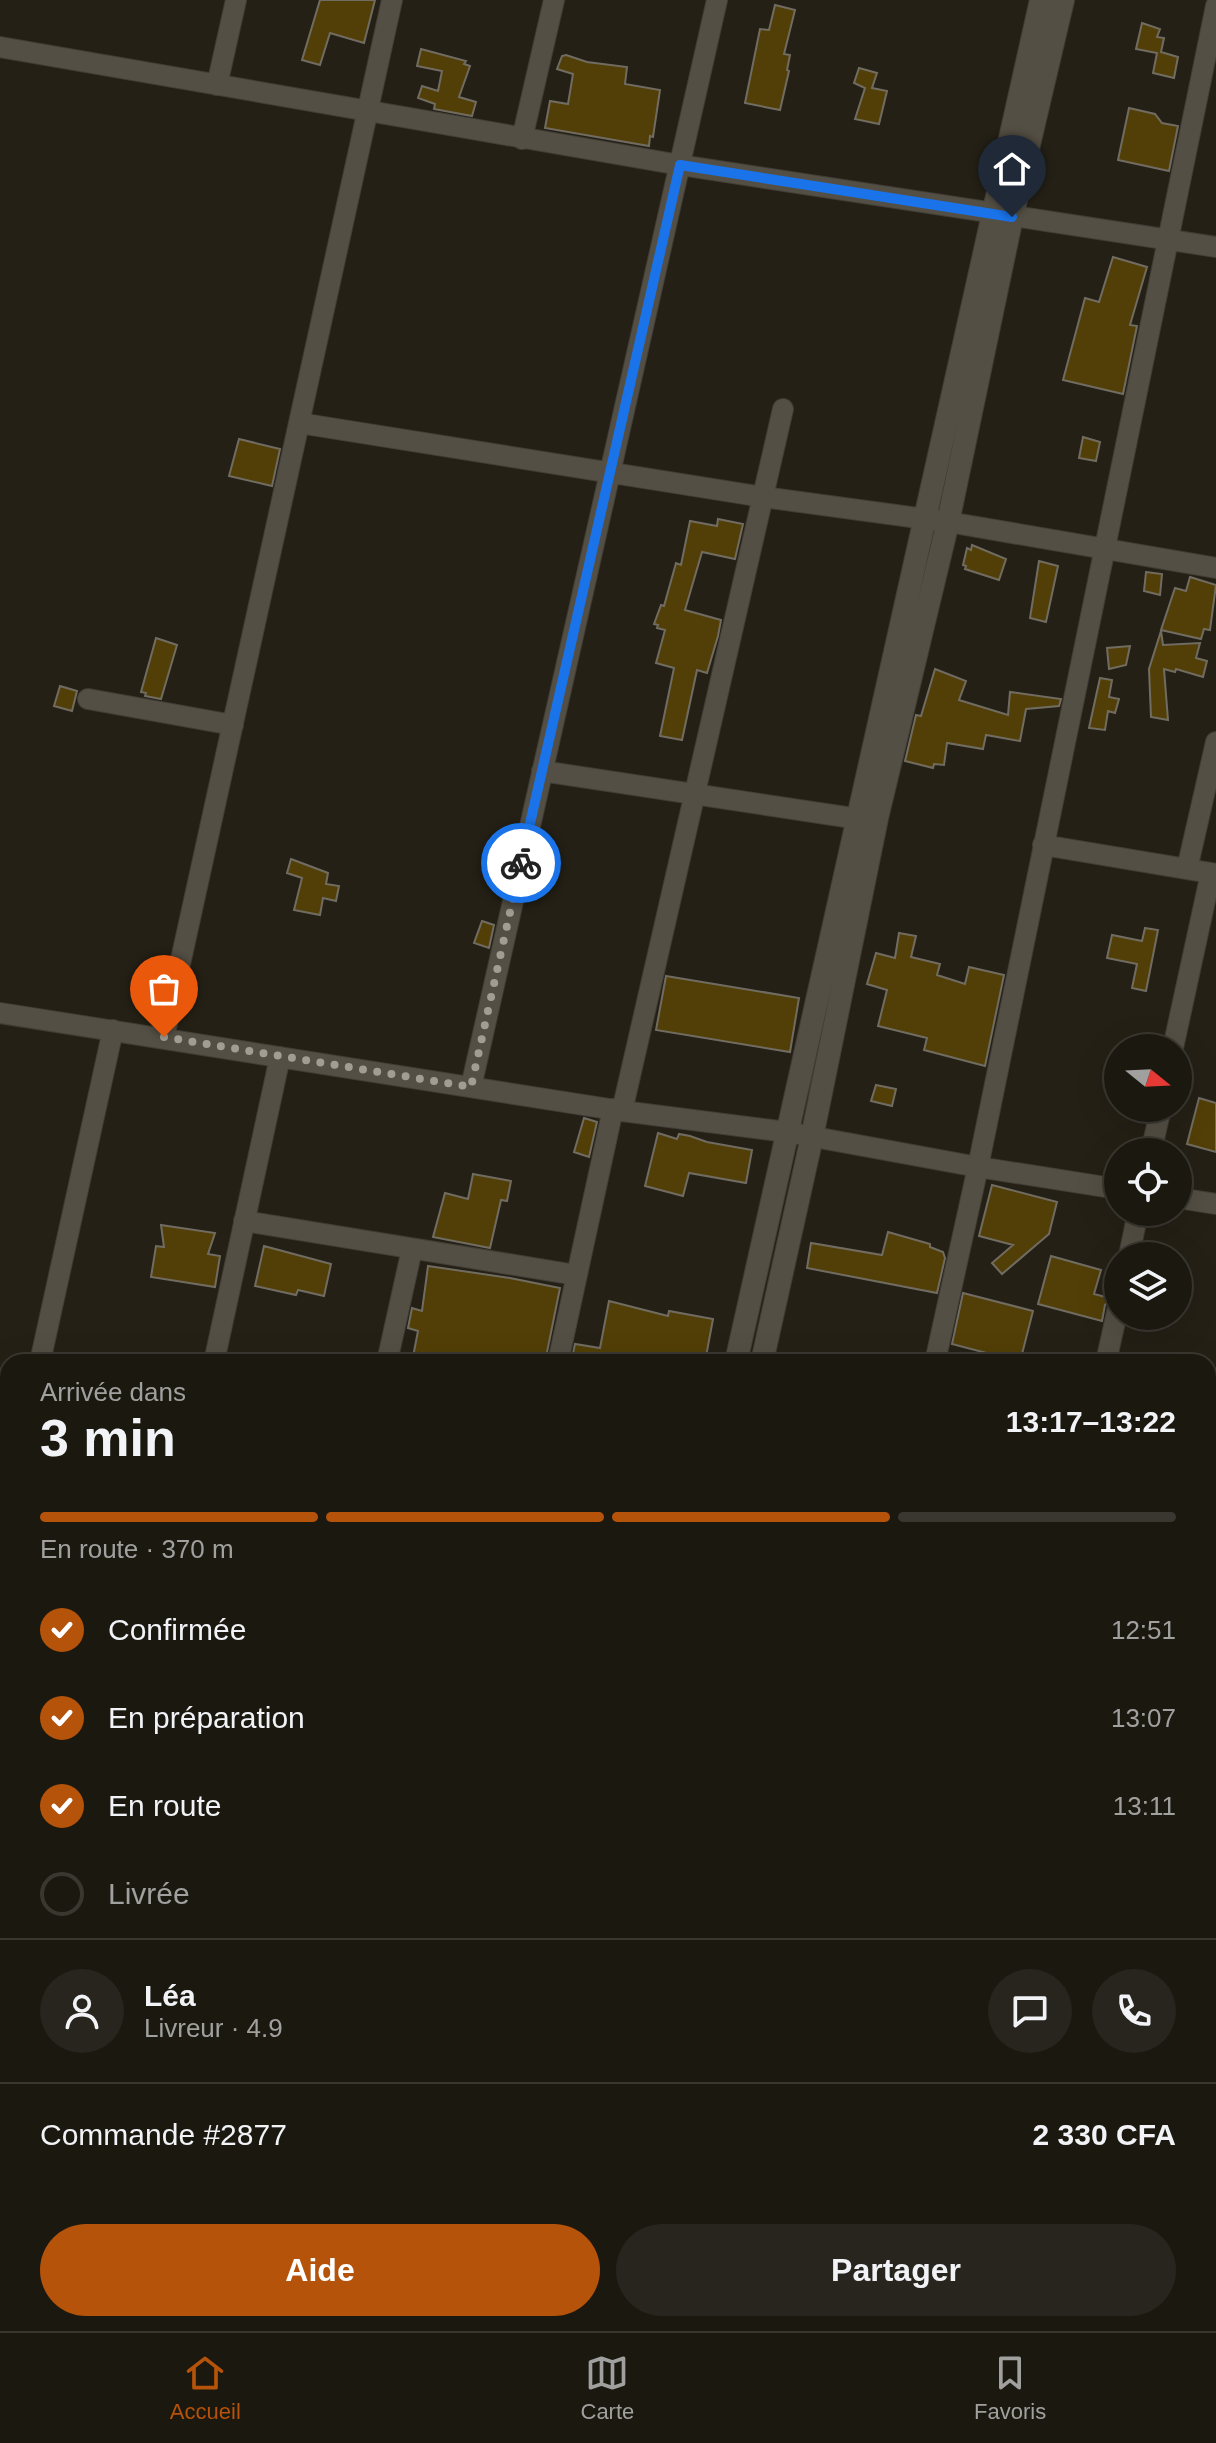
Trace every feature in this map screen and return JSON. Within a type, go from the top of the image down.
[{"type":"street","points":[[217,85],[236,0]]},
{"type":"street","points":[[164,1037],[392,0]]},
{"type":"street","points":[[522,139],[554,0]]},
{"type":"street","points":[[471,1087],[717,0]]},
{"type":"street","points":[[764,1354],[877,818],[948,522],[1041,0]]},
{"type":"street","points":[[738,1354],[925,519],[1002,215],[1063,0]]},
{"type":"street","points":[[937,1354],[978,1167],[1102,550],[1216,6]]},
{"type":"street","points":[[0,47],[680,165],[1216,247]]},
{"type":"street","points":[[560,1354],[576,1275],[695,795],[783,409]]},
{"type":"street","points":[[299,423],[763,497],[948,522],[1216,568]]},
{"type":"street","points":[[88,699],[233,725]]},
{"type":"street","points":[[1187,869],[1216,742]]},
{"type":"street","points":[[542,771],[859,819]]},
{"type":"street","points":[[1043,845],[1213,874],[1176,1034]]},
{"type":"street","points":[[0,1013],[618,1110],[787,1132],[1104,1187]]},
{"type":"street","points":[[42,1354],[113,1030]]},
{"type":"street","points":[[216,1354],[280,1057]]},
{"type":"street","points":[[1192,1200],[1216,1204]]},
{"type":"street","points":[[244,1221],[576,1275]]},
{"type":"street","points":[[389,1354],[412,1249]]},
{"type":"street","points":[[1108,1354],[1113,1330]]},
{"type":"building","points":[[320,0],[375,0],[364,43],[330,33],[320,65],[302,60]]},
{"type":"building","points":[[775,5],[795,10],[784,54],[790,55],[789,71],[780,110],[745,103],[760,29],[769,30]]},
{"type":"building","points":[[1142,23],[1160,29],[1157,37],[1164,38],[1161,52],[1178,57],[1174,78],[1153,73],[1157,53],[1136,49]]},
{"type":"building","points":[[421,49],[466,61],[464,64],[470,66],[459,97],[476,102],[472,116],[434,109],[435,104],[418,98],[422,86],[438,91],[442,71],[417,66]]},
{"type":"building","points":[[562,56],[587,62],[627,67],[625,84],[660,90],[649,146],[545,128],[550,101],[568,104],[573,74],[557,69]]},
{"type":"building","points":[[859,68],[877,73],[872,88],[887,91],[879,124],[855,119],[865,88],[854,83]]},
{"type":"building","points":[[1129,108],[1155,114],[1162,123],[1178,126],[1169,171],[1118,160]]},
{"type":"building","points":[[1113,257],[1147,267],[1130,325],[1137,326],[1123,394],[1063,380],[1085,298],[1099,302]]},
{"type":"building","points":[[1083,437],[1100,442],[1096,461],[1079,458]]},
{"type":"building","points":[[239,439],[280,449],[272,486],[229,476]]},
{"type":"building","points":[[718,519],[743,524],[735,559],[702,552],[685,610],[721,620],[718,636],[707,673],[697,670],[682,740],[660,736],[674,668],[656,663],[665,630],[654,624],[661,605],[664,606],[676,563],[681,565],[690,521],[717,526]]},
{"type":"building","points":[[972,545],[1006,559],[999,580],[965,569],[967,548],[971,550]]},
{"type":"building","points":[[1039,561],[1058,566],[1046,622],[1030,618]]},
{"type":"building","points":[[1146,572],[1162,574],[1160,595],[1144,591]]},
{"type":"building","points":[[1190,577],[1216,585],[1210,630],[1204,629],[1201,639],[1161,630],[1175,588],[1186,591]]},
{"type":"building","points":[[1161,631],[1163,645],[1200,643],[1196,658],[1207,661],[1203,677],[1176,669],[1175,672],[1164,669],[1168,720],[1151,717],[1149,669]]},
{"type":"building","points":[[156,638],[177,645],[161,699],[145,696],[146,693],[141,692]]},
{"type":"building","points":[[1130,646],[1126,665],[1109,669],[1107,648]]},
{"type":"building","points":[[935,669],[966,681],[959,700],[1008,715],[1010,692],[1061,699],[1059,706],[1026,709],[1020,741],[986,735],[983,749],[947,743],[944,765],[934,764],[933,768],[905,761],[916,715],[921,716]]},
{"type":"building","points":[[1100,678],[1112,680],[1109,697],[1119,699],[1115,713],[1108,711],[1105,730],[1089,728]]},
{"type":"building","points":[[60,686],[77,691],[72,711],[54,706]]},
{"type":"building","points":[[291,859],[328,873],[326,884],[339,886],[336,901],[323,898],[320,915],[294,910],[302,878],[287,873]]},
{"type":"building","points":[[482,921],[494,925],[489,948],[474,943]]},
{"type":"building","points":[[1145,928],[1158,930],[1146,991],[1132,988],[1137,964],[1107,958],[1112,935],[1142,941]]},
{"type":"building","points":[[899,933],[916,936],[911,957],[940,964],[937,975],[965,984],[969,967],[1004,975],[985,1066],[924,1050],[927,1038],[878,1026],[887,990],[867,984],[876,953],[895,958]]},
{"type":"building","points":[[666,976],[799,998],[790,1052],[656,1030]]},
{"type":"building","points":[[876,1085],[896,1089],[892,1106],[871,1101]]},
{"type":"building","points":[[1199,1098],[1216,1103],[1216,1152],[1192,1145],[1192,1138],[1189,1138]]},
{"type":"building","points":[[584,1118],[597,1122],[589,1157],[574,1152]]},
{"type":"building","points":[[658,1133],[677,1139],[679,1134],[752,1150],[746,1183],[689,1173],[683,1196],[645,1186]]},
{"type":"building","points":[[473,1174],[511,1181],[507,1201],[501,1200],[490,1248],[433,1237],[445,1193],[468,1199]]},
{"type":"building","points":[[992,1185],[1057,1202],[1049,1234],[1002,1274],[992,1263],[1013,1245],[979,1236]]},
{"type":"building","points":[[161,1225],[215,1233],[208,1254],[220,1256],[215,1287],[151,1277],[156,1246],[164,1247]]},
{"type":"building","points":[[888,1232],[930,1244],[930,1247],[943,1252],[945,1258],[937,1293],[807,1268],[811,1243],[882,1255]]},
{"type":"building","points":[[264,1246],[331,1264],[324,1296],[298,1290],[296,1295],[255,1286]]},
{"type":"building","points":[[1051,1256],[1101,1270],[1094,1294],[1104,1296],[1102,1321],[1038,1304]]},
{"type":"building","points":[[428,1266],[560,1288],[547,1354],[414,1354],[418,1331],[408,1328],[412,1308],[422,1311]]},
{"type":"building","points":[[963,1293],[1033,1311],[1022,1354],[990,1354],[952,1344]]},
{"type":"building","points":[[609,1301],[668,1316],[669,1311],[713,1319],[706,1354],[573,1354],[575,1344],[600,1348]]},
{"type":"way so far","points":[[164,1037],[471,1087],[521,863]]},
{"type":"route","points":[[521,863],[680,165],[1012,217]]}]
